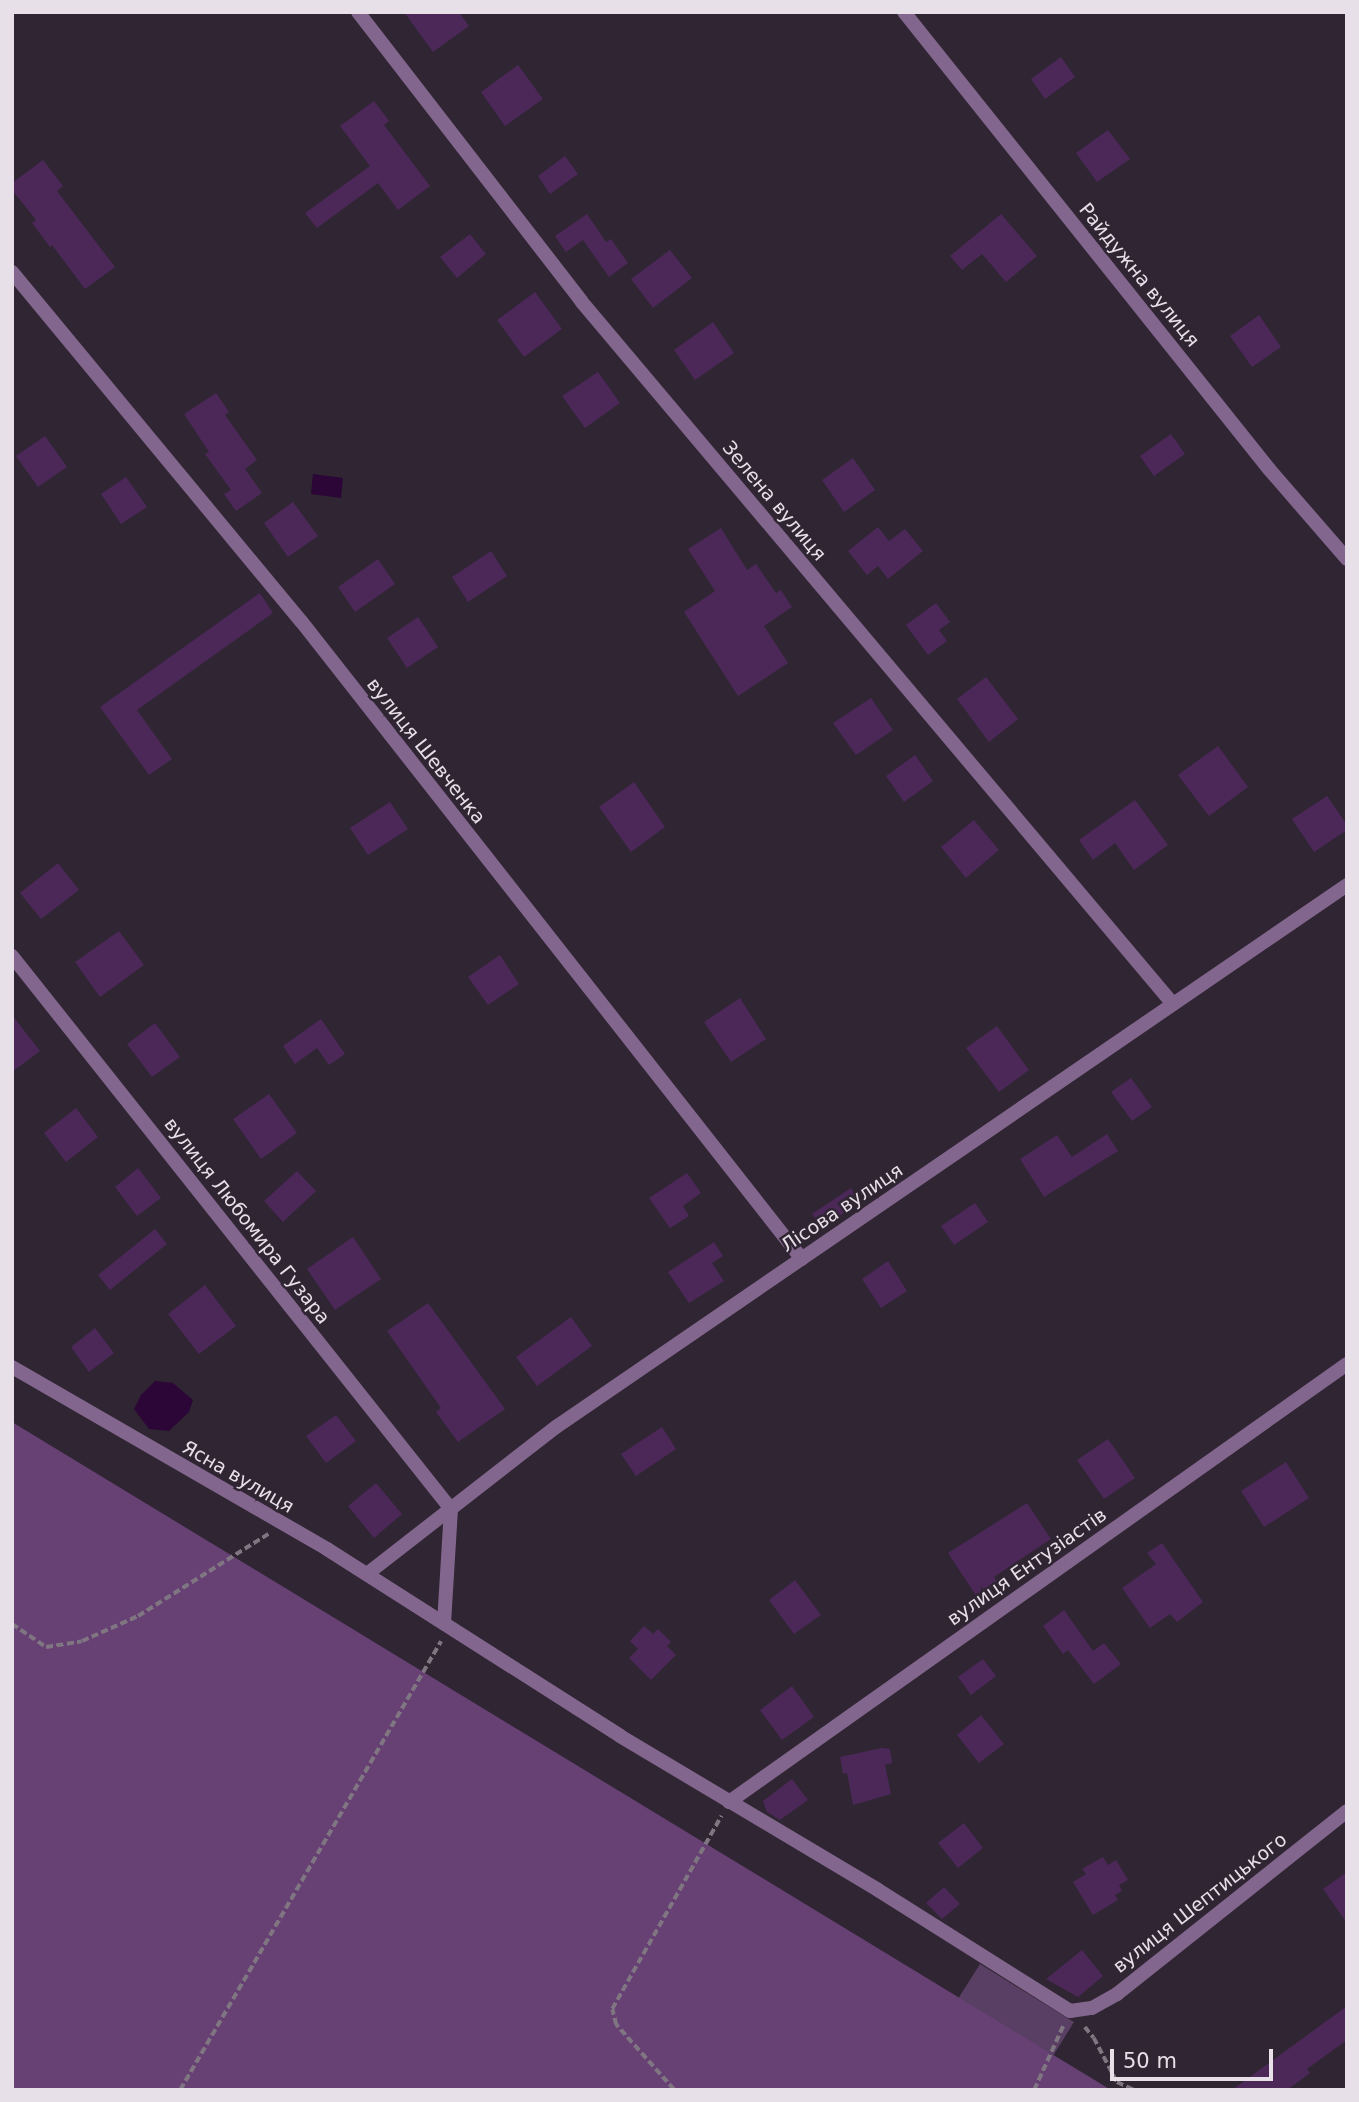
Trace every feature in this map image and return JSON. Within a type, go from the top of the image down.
[{"type":"street","name":"Зелена вулиця","points":[[358,12],[581,301],[1172,1004]]},
{"type":"street","name":"Райдужна вулиця","points":[[904,12],[1269,469],[1347,559]]},
{"type":"street","name":"вулиця Шевченка","points":[[12,272],[301,621],[802,1259]]},
{"type":"street","name":"Лісова вулиця","points":[[367,1574],[556,1427],[1347,885]]},
{"type":"street","name":"вулиця Любомира Гузара","points":[[12,956],[451,1509]]},
{"type":"street","name":"вулиця Ентузіастів","points":[[729,1801],[1347,1364]]},
{"type":"street","name":"Ясна вулиця","points":[[12,1367],[367,1574],[620,1736],[1070,2011]]},
{"type":"street","points":[[444,1622],[451,1509]]},
{"type":"street","name":"вулиця Шептицького","points":[[1070,2011],[1092,2008],[1117,1994],[1347,1811]]},
{"type":"path","points":[[12,1624],[46,1647],[82,1641],[138,1616],[282,1526]]},
{"type":"path","points":[[180,2090],[442,1640],[444,1622]]},
{"type":"path","points":[[674,2090],[616,2025],[612,2009],[729,1801]]},
{"type":"path","points":[[1034,2090],[1070,2011],[1094,2038],[1118,2082],[1134,2090]]},
{"type":"shaded area","points":[[313,474],[343,478],[341,498],[311,494]]},
{"type":"shaded area","points":[[155,1381],[173,1383],[193,1400],[189,1412],[169,1431],[149,1429],[134,1409],[141,1395]]},
{"type":"shaded area","points":[[12,1422],[1111,2090],[12,2090]]},
{"type":"shaded area","points":[[980,1964],[1074,2022],[1032,2090],[927,2048]]},
{"type":"building","points":[[404,12],[459,12],[469,26],[433,52]]},
{"type":"building","points":[[1061,57],[1075,77],[1045,99],[1031,79]]},
{"type":"building","points":[[518,65],[543,99],[505,126],[481,92]]},
{"type":"building","points":[[374,101],[389,121],[384,125],[430,186],[398,210],[378,183],[317,228],[305,213],[370,166],[340,126]]},
{"type":"building","points":[[1108,130],[1130,159],[1097,182],[1076,153]]},
{"type":"building","points":[[565,156],[578,174],[550,194],[538,176]]},
{"type":"building","points":[[43,160],[63,186],[57,191],[115,267],[85,289],[32,223],[36,220],[12,190],[12,183]]},
{"type":"building","points":[[587,214],[606,242],[611,239],[628,263],[609,277],[583,240],[566,252],[555,236]]},
{"type":"building","points":[[1001,214],[1037,256],[1006,282],[982,254],[962,270],[950,256]]},
{"type":"building","points":[[470,234],[486,254],[457,278],[440,257]]},
{"type":"building","points":[[670,250],[692,278],[653,308],[631,279]]},
{"type":"building","points":[[535,292],[562,329],[524,357],[497,320]]},
{"type":"building","points":[[1259,315],[1281,347],[1252,367],[1230,336]]},
{"type":"building","points":[[713,322],[734,353],[695,380],[674,350]]},
{"type":"building","points":[[598,372],[620,403],[585,428],[562,396]]},
{"type":"building","points":[[216,393],[229,412],[225,415],[257,460],[245,469],[262,493],[236,511],[224,494],[231,490],[205,454],[209,452],[184,414]]},
{"type":"building","points":[[1171,434],[1185,454],[1154,476],[1140,456]]},
{"type":"building","points":[[45,436],[67,467],[38,487],[16,456]]},
{"type":"building","points":[[853,458],[875,490],[844,512],[822,480]]},
{"type":"building","points":[[126,477],[147,507],[121,524],[101,494]]},
{"type":"building","points":[[293,502],[318,536],[288,557],[264,523]]},
{"type":"building","points":[[878,527],[889,541],[905,529],[923,551],[888,579],[878,566],[867,575],[848,551]]},
{"type":"building","points":[[721,528],[747,570],[756,564],[776,593],[781,590],[792,607],[764,626],[788,663],[738,696],[684,612],[715,591],[688,549]]},
{"type":"building","points":[[491,551],[507,576],[468,602],[452,577]]},
{"type":"building","points":[[378,559],[395,584],[355,612],[338,587]]},
{"type":"building","points":[[260,593],[273,613],[137,710],[172,759],[149,775],[100,707]]},
{"type":"building","points":[[936,603],[950,622],[939,630],[947,641],[928,655],[906,625]]},
{"type":"building","points":[[418,617],[438,647],[407,668],[387,638]]},
{"type":"building","points":[[986,677],[1018,719],[989,742],[957,699]]},
{"type":"building","points":[[871,698],[893,730],[856,755],[833,723]]},
{"type":"building","points":[[1218,746],[1248,787],[1209,816],[1178,775]]},
{"type":"building","points":[[915,755],[933,781],[904,802],[886,776]]},
{"type":"building","points":[[634,782],[665,827],[631,852],[599,807]]},
{"type":"building","points":[[1327,796],[1347,825],[1347,830],[1314,852],[1292,819]]},
{"type":"building","points":[[1135,800],[1168,845],[1134,870],[1115,843],[1093,860],[1079,840]]},
{"type":"building","points":[[390,802],[408,829],[368,855],[350,828]]},
{"type":"building","points":[[974,820],[999,850],[966,878],[941,847]]},
{"type":"building","points":[[58,863],[79,890],[41,919],[20,893]]},
{"type":"building","points":[[119,931],[144,965],[100,997],[75,962]]},
{"type":"building","points":[[500,955],[519,984],[488,1005],[468,977]]},
{"type":"building","points":[[740,998],[766,1039],[731,1062],[704,1022]]},
{"type":"building","points":[[12,1015],[40,1051],[12,1072]]},
{"type":"building","points":[[321,1019],[345,1054],[329,1065],[317,1048],[295,1064],[283,1046]]},
{"type":"building","points":[[155,1023],[180,1057],[152,1077],[127,1044]]},
{"type":"building","points":[[997,1026],[1029,1070],[999,1092],[966,1048]]},
{"type":"building","points":[[1131,1078],[1152,1107],[1132,1121],[1111,1092]]},
{"type":"building","points":[[269,1094],[297,1133],[261,1159],[233,1119]]},
{"type":"building","points":[[76,1108],[98,1137],[66,1162],[44,1133]]},
{"type":"building","points":[[1107,1134],[1118,1151],[1044,1197],[1020,1159],[1057,1135],[1072,1157]]},
{"type":"building","points":[[138,1168],[161,1198],[137,1216],[115,1187]]},
{"type":"building","points":[[297,1171],[316,1191],[283,1222],[264,1201]]},
{"type":"building","points":[[687,1173],[701,1193],[683,1206],[689,1216],[670,1228],[649,1198]]},
{"type":"building","points":[[851,1188],[860,1202],[822,1228],[812,1214]]},
{"type":"building","points":[[975,1203],[988,1222],[954,1245],[941,1226]]},
{"type":"building","points":[[155,1229],[167,1244],[110,1290],[98,1275]]},
{"type":"building","points":[[353,1237],[381,1279],[335,1310],[307,1269]]},
{"type":"building","points":[[714,1242],[723,1256],[712,1263],[724,1281],[689,1303],[668,1272]]},
{"type":"building","points":[[888,1261],[907,1291],[881,1308],[862,1279]]},
{"type":"building","points":[[205,1285],[236,1326],[199,1354],[168,1314]]},
{"type":"building","points":[[428,1303],[505,1409],[458,1442],[436,1412],[441,1408],[387,1331]]},
{"type":"building","points":[[571,1317],[592,1346],[537,1386],[516,1357]]},
{"type":"building","points":[[95,1328],[114,1353],[89,1372],[71,1347]]},
{"type":"building","points":[[336,1415],[356,1441],[326,1463],[306,1436]]},
{"type":"building","points":[[662,1427],[676,1449],[636,1476],[621,1454]]},
{"type":"building","points":[[1108,1439],[1135,1478],[1104,1499],[1077,1460]]},
{"type":"building","points":[[1286,1462],[1309,1498],[1264,1527],[1241,1491]]},
{"type":"building","points":[[376,1483],[402,1514],[374,1538],[348,1506]]},
{"type":"building","points":[[1027,1503],[1051,1539],[994,1577],[998,1583],[977,1597],[948,1553]]},
{"type":"building","points":[[1162,1543],[1203,1602],[1177,1622],[1170,1614],[1150,1628],[1122,1588],[1156,1564],[1147,1553]]},
{"type":"building","points":[[795,1580],[821,1615],[794,1634],[769,1600]]},
{"type":"building","points":[[1064,1610],[1093,1651],[1104,1643],[1121,1664],[1094,1684],[1068,1650],[1063,1654],[1043,1626]]},
{"type":"building","points":[[644,1626],[653,1634],[658,1629],[671,1642],[667,1646],[676,1655],[651,1680],[629,1658],[638,1649],[630,1641]]},
{"type":"building","points":[[983,1659],[996,1676],[971,1695],[958,1677]]},
{"type":"building","points":[[792,1686],[814,1717],[782,1740],[760,1710]]},
{"type":"building","points":[[981,1715],[1004,1744],[979,1763],[957,1735]]},
{"type":"building","points":[[882,1748],[890,1749],[892,1763],[885,1765],[891,1794],[853,1805],[847,1773],[843,1774],[840,1757]]},
{"type":"building","points":[[792,1779],[808,1800],[780,1820],[767,1812],[763,1801]]},
{"type":"building","points":[[964,1823],[983,1848],[958,1868],[938,1843]]},
{"type":"building","points":[[1103,1857],[1108,1865],[1116,1860],[1128,1880],[1119,1885],[1122,1891],[1115,1895],[1118,1900],[1093,1915],[1073,1882],[1086,1874],[1082,1869]]},
{"type":"building","points":[[1347,1872],[1347,1923],[1323,1889]]},
{"type":"building","points":[[944,1887],[960,1904],[942,1919],[926,1903]]},
{"type":"building","points":[[1082,1950],[1103,1976],[1078,1997],[1046,1979]]},
{"type":"building","points":[[1347,2006],[1347,2040],[1307,2069],[1310,2073],[1287,2090],[1232,2090]]}]
